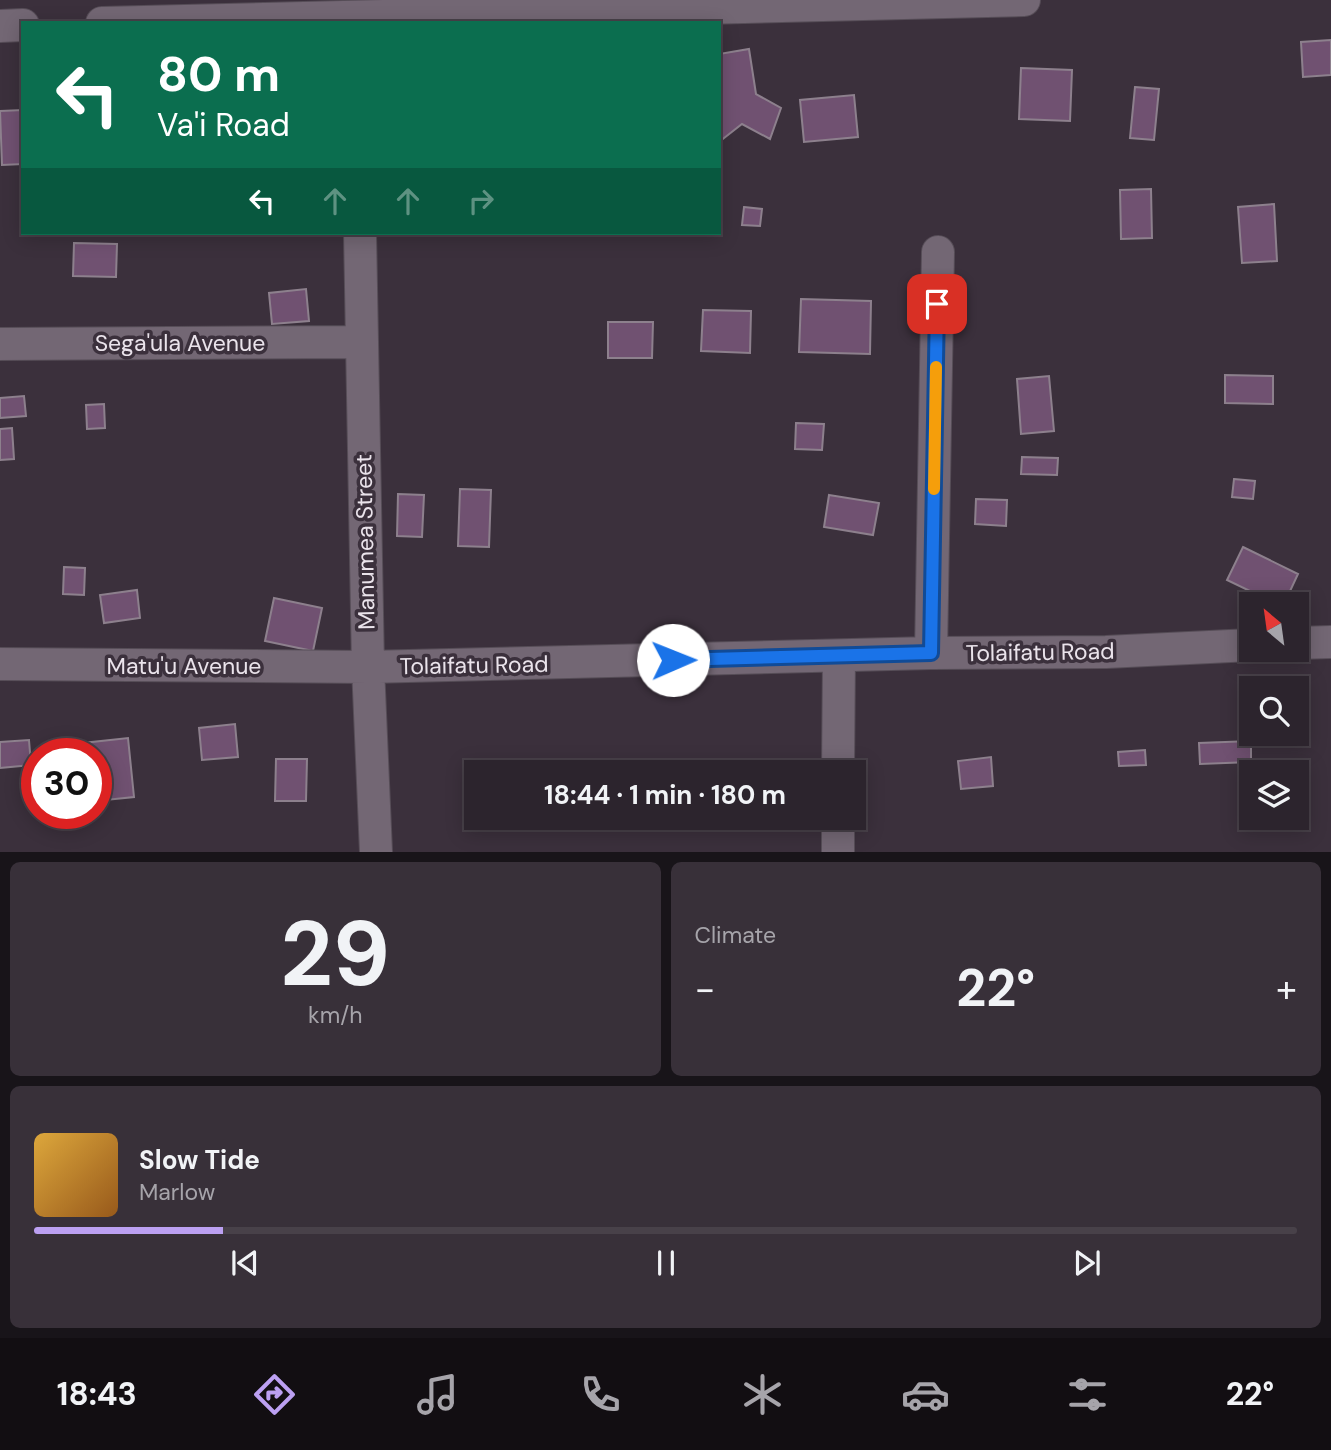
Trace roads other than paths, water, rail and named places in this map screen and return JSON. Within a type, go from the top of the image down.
[{"type":"street","points":[[147,21],[351,12],[1024,0]]},
{"type":"street","points":[[0,26],[21,25]]},
{"type":"street","name":"Manumea Street","points":[[360,235],[359,342],[376,852]]},
{"type":"street","points":[[931,653],[938,252]]},
{"type":"street","name":"Sega'ula Avenue","points":[[0,344],[359,342]]},
{"type":"street","points":[[1309,643],[1331,642]]},
{"type":"street","name":"Tolaifatu Road","points":[[368,667],[931,653],[1106,652],[1239,646]]},
{"type":"street","points":[[838,760],[839,656]]},
{"type":"street","name":"Matu'u Avenue","points":[[0,664],[368,667]]},
{"type":"street","points":[[838,830],[838,852]]}]
